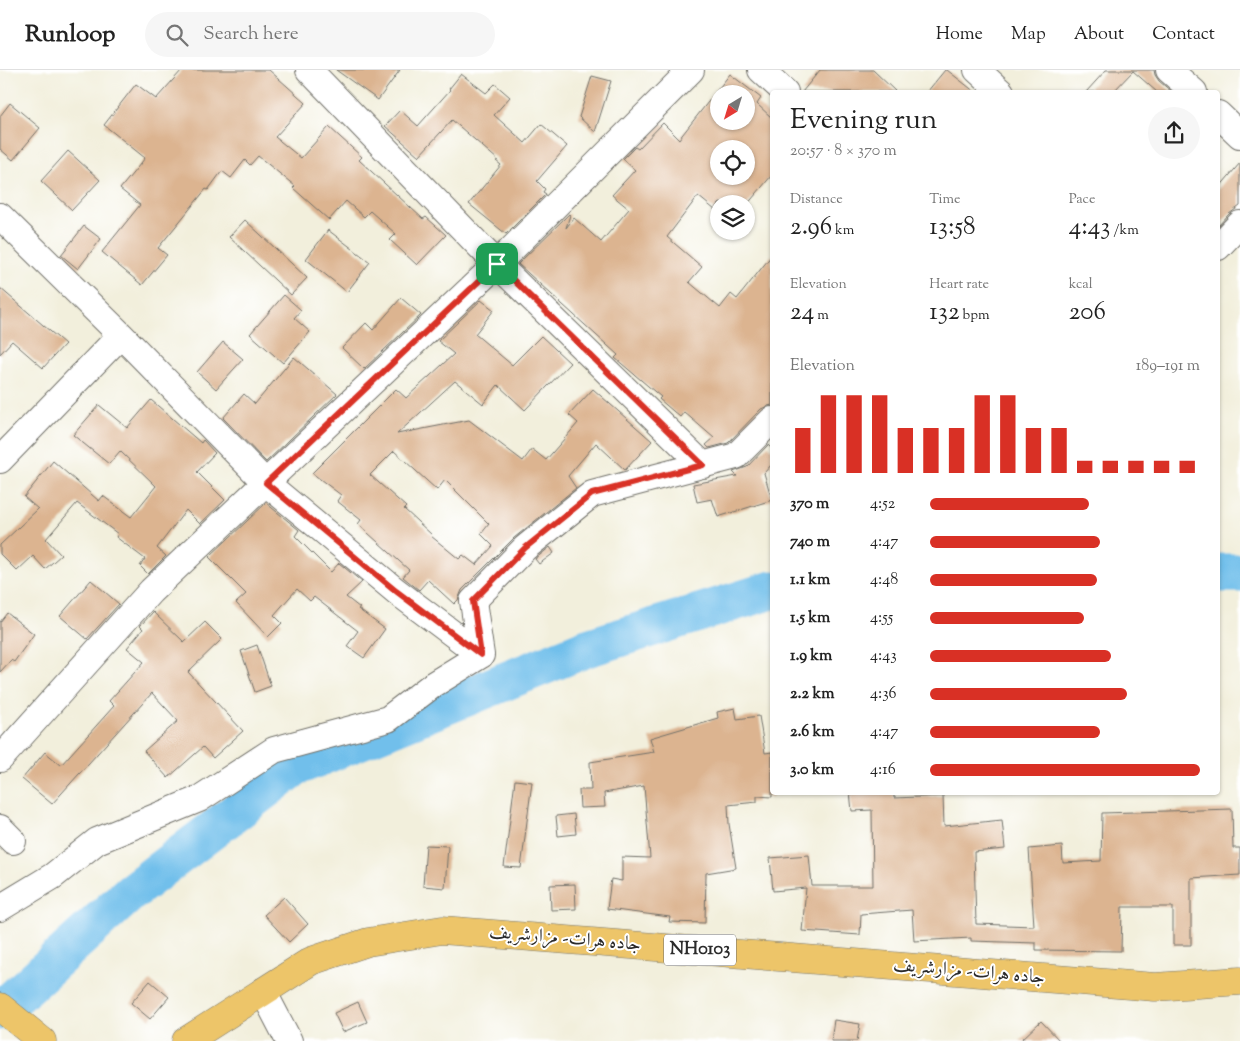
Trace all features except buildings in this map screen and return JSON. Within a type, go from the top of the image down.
[{"type":"main road","name":"جاده هرات- مزارشریف","points":[[186,1041],[312,961],[368,942],[442,930],[1155,987],[1240,981]]},
{"type":"main road","points":[[0,1006],[42,1041]]},
{"type":"street","points":[[309,70],[497,264],[703,465]]},
{"type":"street","points":[[0,759],[151,592],[497,264],[692,70]]},
{"type":"street","points":[[761,70],[783,90]]},
{"type":"street","points":[[977,70],[999,90]]},
{"type":"street","points":[[1169,70],[1192,90]]},
{"type":"street","points":[[1220,116],[1240,135]]},
{"type":"street","points":[[0,216],[266,483],[396,591],[481,655]]},
{"type":"street","points":[[1220,245],[1240,224]]},
{"type":"street","points":[[0,460],[121,336]]},
{"type":"street","points":[[481,655],[473,601],[525,548],[592,494],[736,456],[770,422]]},
{"type":"street","points":[[0,908],[53,876],[97,841],[199,799],[274,750],[388,720],[434,684],[481,655]]},
{"type":"street","points":[[264,991],[289,1041]]},
{"type":"waterway","points":[[1220,573],[1240,573]]},
{"type":"waterway","points":[[0,1011],[130,893],[295,767],[587,648],[770,591]]},
{"type":"route","points":[[497,264],[703,465],[592,494],[525,548],[473,601],[481,655],[396,591],[266,483],[497,264]]}]
